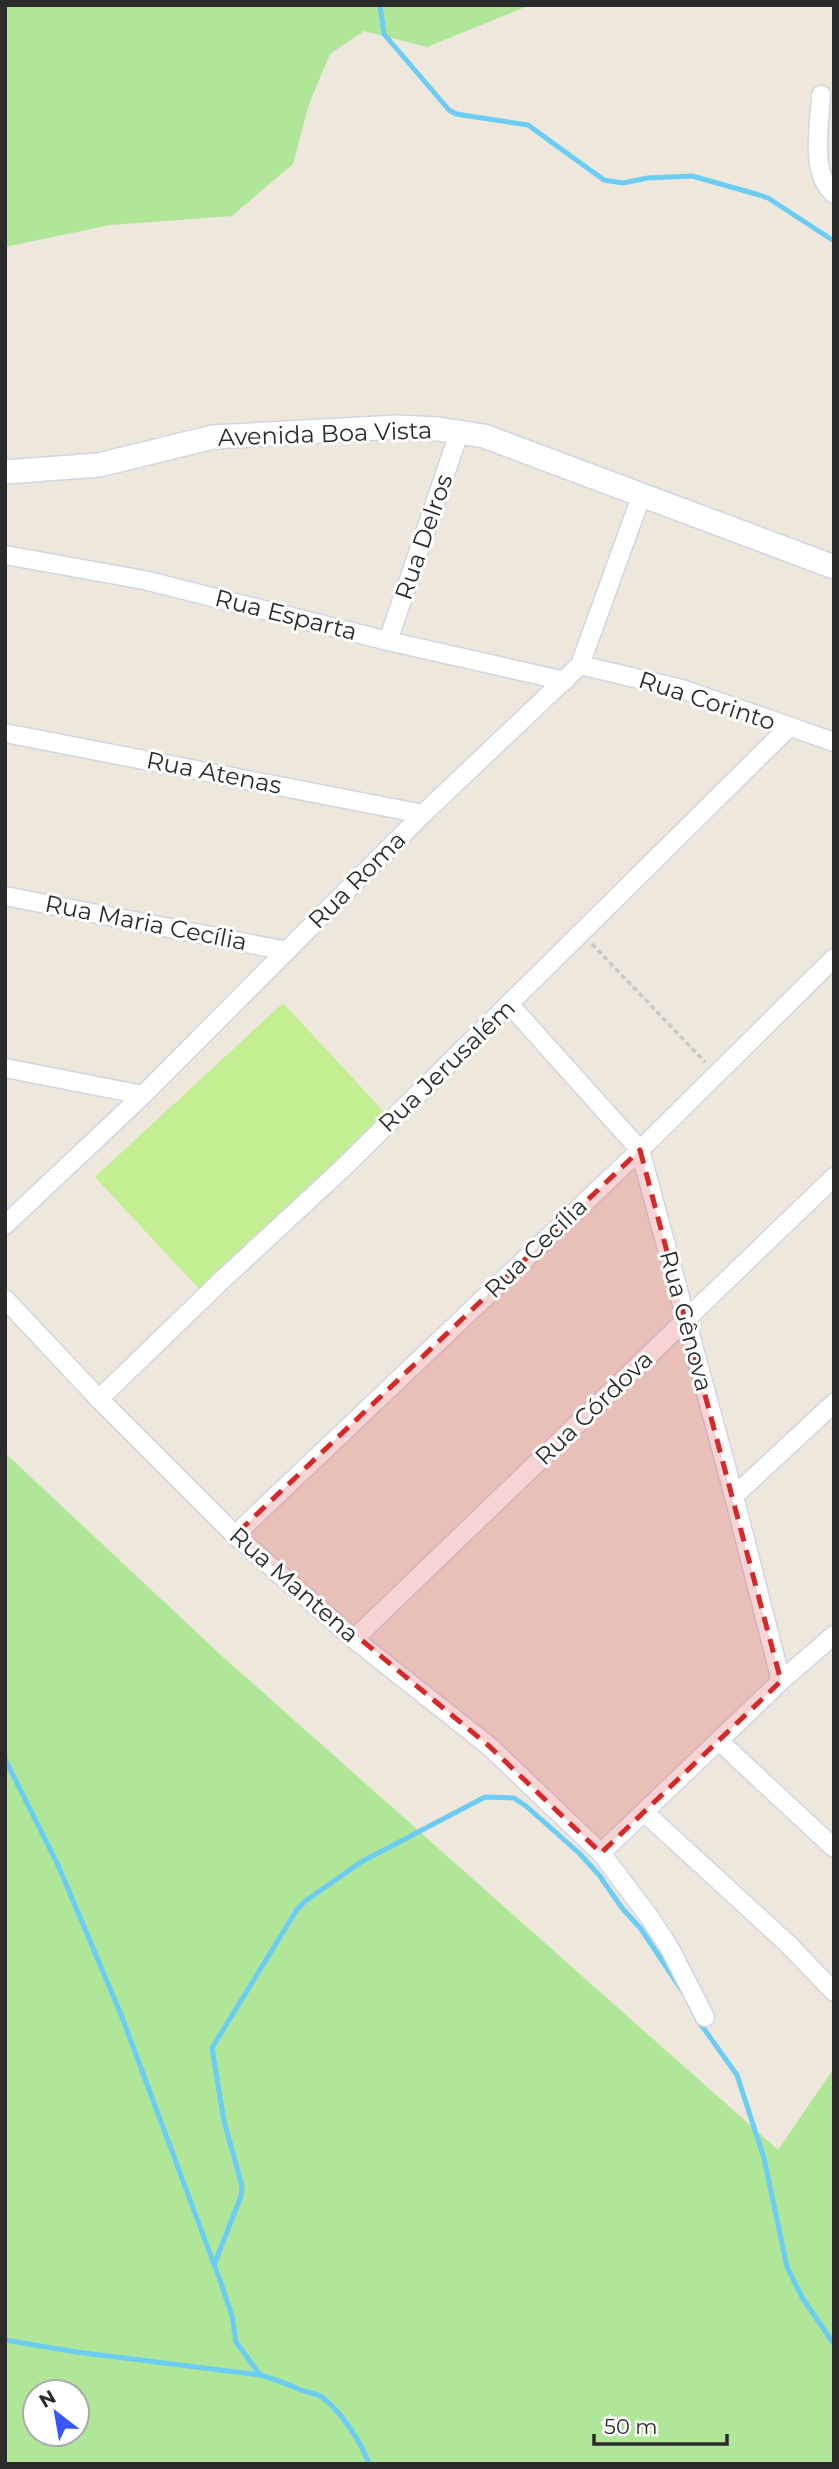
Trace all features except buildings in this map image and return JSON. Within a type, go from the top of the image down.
[{"type":"street","points":[[821,95],[820,172],[827,187],[834,194]]},
{"type":"street","name":"Avenida Boa Vista","points":[[5,472],[99,464],[214,437],[397,426],[438,429],[484,436],[834,567]]},
{"type":"street","name":"Rua Delros","points":[[388,641],[459,433]]},
{"type":"street","name":"Rua Roma","points":[[5,1225],[143,1095],[423,814],[580,665],[642,494]]},
{"type":"street","name":"Rua Esparta","points":[[5,555],[144,580],[388,641],[565,681]]},
{"type":"street","name":"Rua Corinto","points":[[580,665],[682,690],[834,742]]},
{"type":"street","name":"Rua Jerusalém","points":[[99,1399],[510,1005],[789,727]]},
{"type":"street","name":"Rua Atenas","points":[[5,733],[423,814]]},
{"type":"street","name":"Rua Maria Cecília","points":[[5,896],[287,951]]},
{"type":"street","name":"Rua Cecília","points":[[235,1535],[640,1150],[834,958]]},
{"type":"street","name":"Rua Gênova","points":[[510,1005],[640,1150],[782,1681]]},
{"type":"street","points":[[5,1068],[143,1095]]},
{"type":"street","name":"Rua Córdova","points":[[354,1639],[834,1177]]},
{"type":"street","name":"Rua Mantena","points":[[5,1298],[99,1399],[235,1535],[354,1639],[489,1746],[601,1853],[669,1947],[705,2017]]},
{"type":"street","points":[[734,1496],[834,1403]]},
{"type":"street","points":[[601,1853],[834,1635]]},
{"type":"street","points":[[719,1741],[834,1848]]},
{"type":"street","points":[[644,1812],[789,1945],[834,1992]]},
{"type":"path","points":[[581,933],[717,1073]]},
{"type":"highlighted area","points":[[640,1150],[781,1681],[601,1853],[489,1746],[235,1535]]},
{"type":"green space","points":[[5,5],[530,5],[427,47],[364,31],[330,54],[309,104],[293,164],[232,216],[110,225],[5,247]]},
{"type":"green space","points":[[283,1003],[387,1115],[199,1289],[95,1177]]},
{"type":"green space","points":[[5,1453],[223,1657],[778,2150],[834,2068],[834,2464],[5,2464]]},
{"type":"waterway","points":[[380,5],[384,34],[449,110],[456,114],[528,125],[604,180],[623,183],[648,178],[692,176],[768,198],[834,241]]},
{"type":"waterway","points":[[5,1759],[58,1865],[122,2017],[221,2283],[232,2316],[236,2342],[260,2375]]},
{"type":"waterway","points":[[214,2265],[241,2196],[242,2186],[224,2121],[212,2048],[296,1911],[304,1902],[361,1862],[485,1797],[514,1798],[579,1853],[599,1875],[622,1908],[641,1929],[683,1992]]},
{"type":"waterway","points":[[697,2019],[737,2075],[764,2158],[787,2267],[803,2299],[834,2344]]},
{"type":"waterway","points":[[5,2340],[76,2352],[260,2375],[276,2380],[320,2396],[329,2403],[350,2428],[369,2464]]}]
